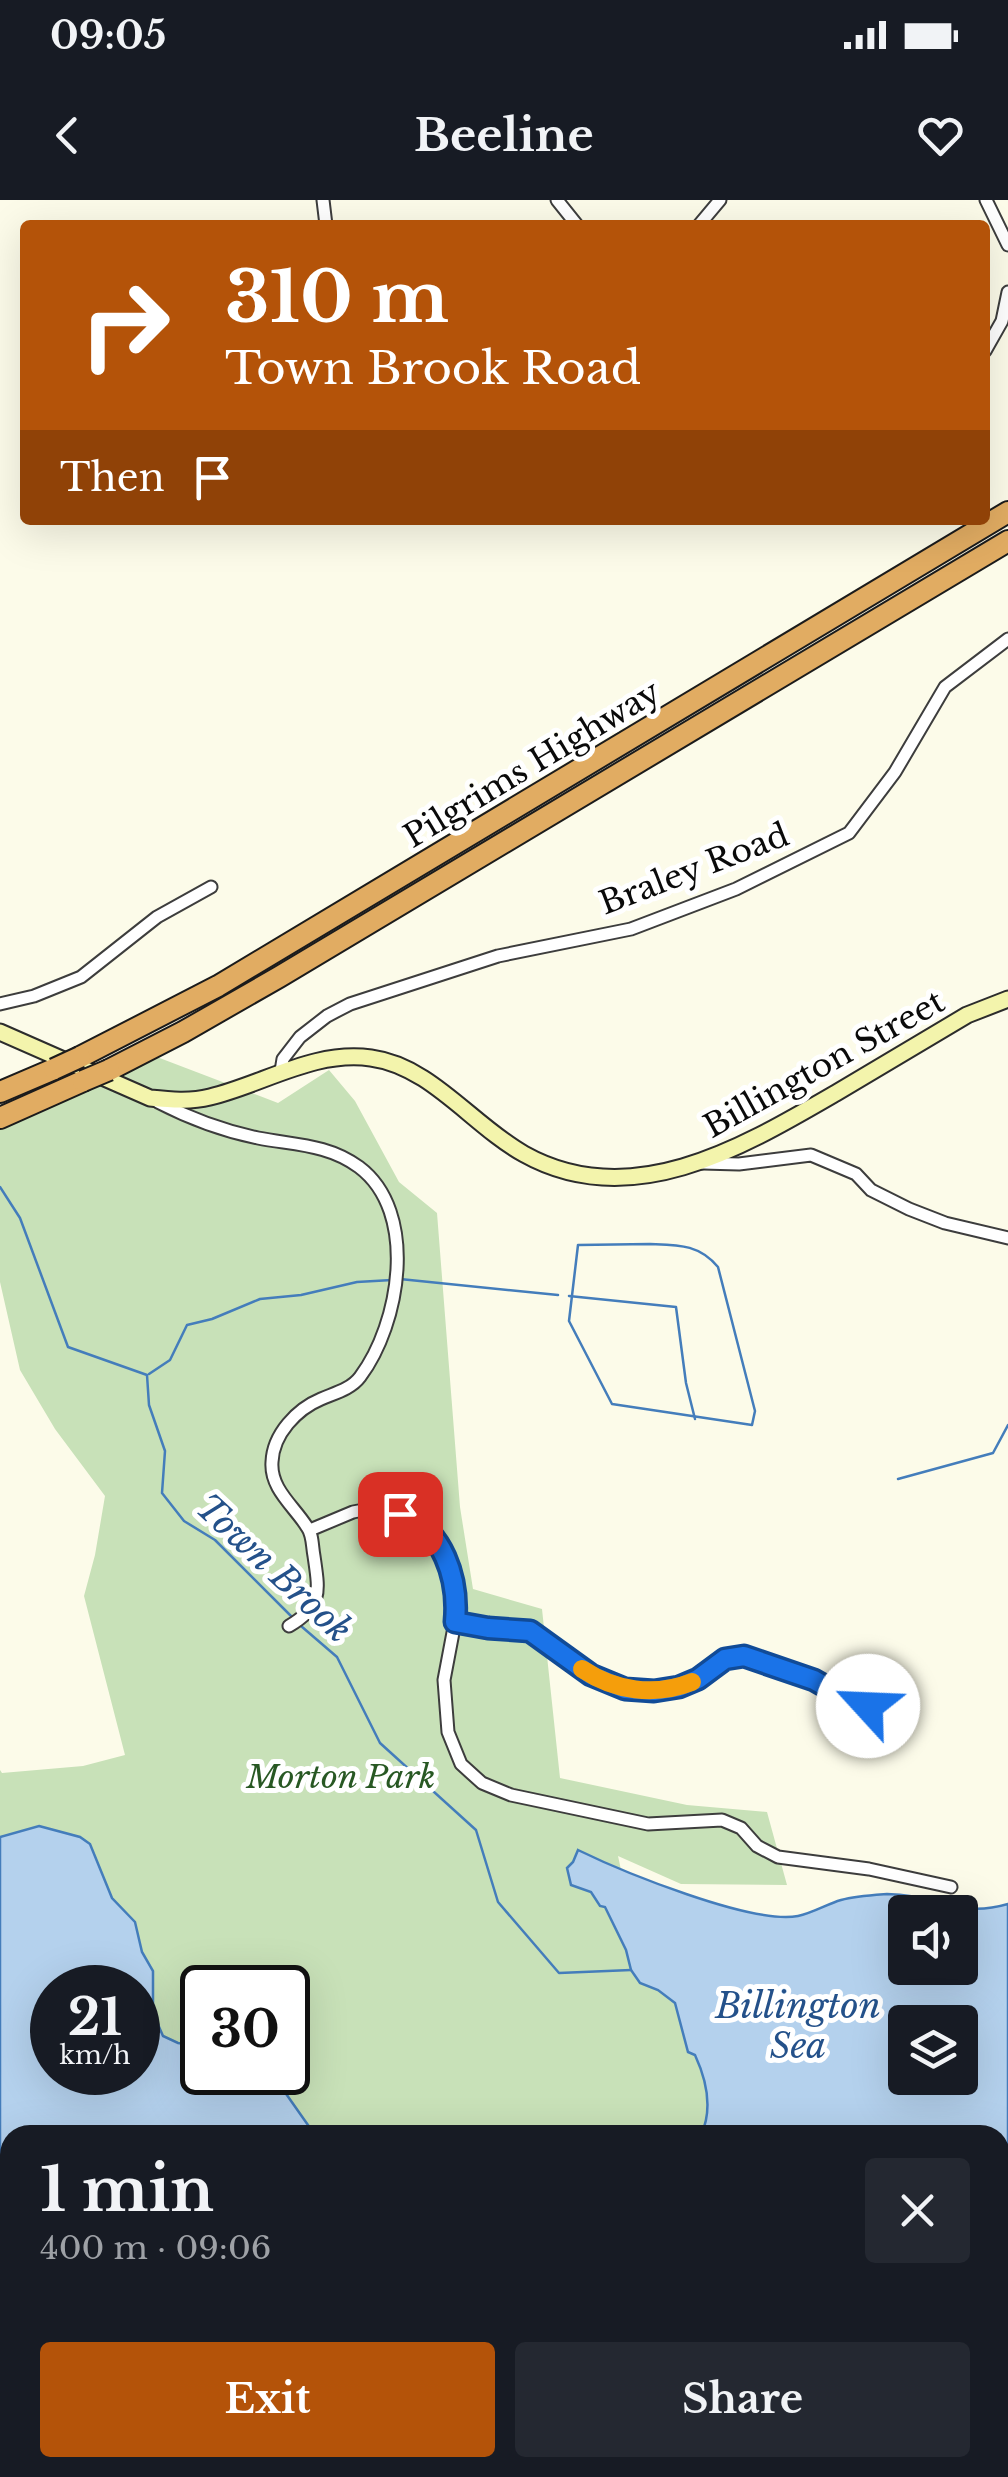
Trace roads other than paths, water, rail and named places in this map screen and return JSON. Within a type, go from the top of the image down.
[{"type":"highway","name":"Pilgrims Highway","points":[[0,1092],[80,1057],[218,986],[987,525]]},
{"type":"highway","name":"Pilgrims Highway","points":[[0,1118],[110,1070],[183,1032],[1008,541]]},
{"type":"street","points":[[556,200],[573,220]]},
{"type":"street","points":[[702,220],[720,200]]},
{"type":"street","points":[[986,200],[1008,245]]},
{"type":"street","points":[[990,341],[1002,321],[1008,292]]},
{"type":"street","name":"Braley Road","points":[[281,1071],[282,1058],[300,1037],[350,1004],[498,956],[631,929],[736,889],[849,832],[895,772],[945,687],[1008,639]]},
{"type":"street","points":[[0,1004],[34,996],[81,976],[157,917],[211,887]]},
{"type":"street","name":"Billington Street","points":[[0,1032],[150,1098],[212,1096],[281,1071],[354,1057],[391,1062],[429,1082],[513,1147],[562,1170],[631,1176],[664,1173],[700,1163],[771,1131],[967,1015],[1008,999]]},
{"type":"street","points":[[150,1098],[180,1113],[246,1135],[316,1146],[361,1169],[386,1205],[398,1274],[384,1329],[361,1376],[352,1385],[308,1406],[290,1422],[276,1443],[272,1462],[276,1484],[310,1530],[319,1584],[314,1604],[302,1619],[289,1626]]},
{"type":"street","points":[[700,1163],[739,1164],[811,1155],[856,1174],[871,1190],[910,1209],[1008,1238]]},
{"type":"street","points":[[310,1530],[369,1509],[400,1514],[419,1522],[429,1532],[451,1572],[456,1591],[455,1622],[444,1680],[448,1732],[466,1770],[491,1788],[648,1824],[722,1820],[741,1828],[757,1846],[778,1857],[870,1869],[951,1887]]},
{"type":"street","points":[[455,1622],[530,1631],[591,1675],[625,1689],[654,1691],[679,1687],[698,1679],[725,1659],[744,1656],[814,1680],[868,1706]]},
{"type":"water","points":[[39,1826],[80,1837],[90,1844],[112,1898],[135,1922],[150,1965],[30,1965],[30,2095],[160,2095],[160,2029],[163,2036],[180,2043],[180,2095],[287,2095],[308,2125],[0,2125],[0,1837]]},
{"type":"water","name":"Billington Sea","points":[[578,1850],[687,1894],[777,1917],[804,1915],[846,1899],[887,1894],[904,1895],[888,1895],[888,1985],[978,1985],[978,1909],[1008,1904],[1008,2125],[705,2125],[708,2105],[703,2075],[695,2055],[688,2052],[675,2003],[640,1983],[605,1907],[591,1892],[571,1885],[567,1868]]},
{"type":"waterway","name":"Town Brook","points":[[0,1187],[20,1218],[68,1347],[147,1375],[149,1405],[165,1451],[162,1493],[184,1521],[215,1540],[292,1617]]},
{"type":"waterway","points":[[650,1244],[696,1250],[718,1267],[755,1411],[752,1425],[612,1404],[569,1321],[578,1245],[650,1244]]},
{"type":"waterway","points":[[400,1279],[558,1295]]},
{"type":"waterway","points":[[149,1374],[170,1360],[187,1325],[260,1299],[301,1295],[357,1282],[392,1280]]},
{"type":"waterway","points":[[569,1296],[676,1307],[695,1419]]},
{"type":"waterway","points":[[898,1479],[993,1453],[1008,1425]]},
{"type":"waterway","name":"Town Brook","points":[[301,1626],[337,1657],[380,1743],[476,1830],[498,1902],[559,1973],[631,1970]]},
{"type":"park label","name":"Morton Park","points":[[341,1777]]}]
